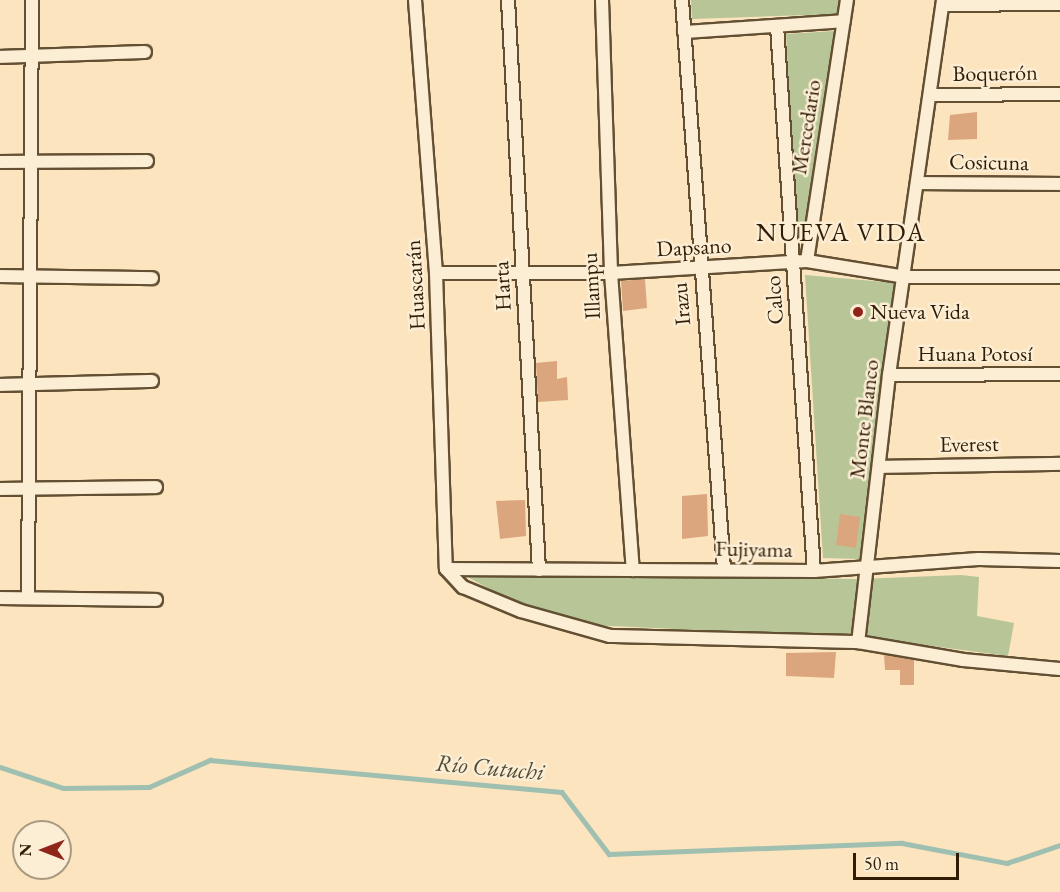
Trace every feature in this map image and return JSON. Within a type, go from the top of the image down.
[{"type":"street","points":[[28,598],[32,0]]},
{"type":"street","name":"Huascarán","points":[[415,0],[436,273],[446,569]]},
{"type":"street","name":"Harta","points":[[508,0],[539,570]]},
{"type":"street","name":"Illampu","points":[[602,0],[611,273],[633,570]]},
{"type":"street","name":"Irazu","points":[[682,0],[699,266],[724,569]]},
{"type":"street","name":"Mercedario","points":[[807,261],[847,0]]},
{"type":"street","points":[[943,2],[1060,4]]},
{"type":"street","name":"Monte Blanco","points":[[858,642],[869,570],[889,375],[906,277],[943,2]]},
{"type":"street","points":[[684,32],[844,21]]},
{"type":"street","name":"Calco","points":[[777,26],[814,571]]},
{"type":"street","points":[[0,57],[145,52]]},
{"type":"street","name":"Boquerón","points":[[931,95],[1060,93]]},
{"type":"street","points":[[0,162],[147,161]]},
{"type":"street","name":"Cosicuna","points":[[917,183],[1060,184]]},
{"type":"street","name":"Dapsano","points":[[436,273],[522,276],[611,273],[699,266],[793,264],[807,261],[906,277],[1060,277]]},
{"type":"street","points":[[0,276],[152,278]]},
{"type":"street","name":"Huana Potosí","points":[[889,375],[1060,375]]},
{"type":"street","points":[[0,385],[152,381]]},
{"type":"street","name":"Everest","points":[[879,467],[1060,464]]},
{"type":"street","points":[[0,489],[156,487]]},
{"type":"street","name":"Fujiyama","points":[[446,569],[814,571],[869,570],[979,559],[1060,561]]},
{"type":"street","points":[[446,569],[464,587],[511,607],[610,636],[858,642],[963,660],[1060,669]]},
{"type":"street","points":[[0,598],[156,600]]},
{"type":"green space","points":[[691,0],[838,0],[839,14],[692,19]]},
{"type":"green space","points":[[834,31],[802,242],[797,242],[786,34]]},
{"type":"green space","points":[[805,275],[896,283],[860,559],[823,558]]},
{"type":"green space","points":[[462,574],[859,579],[961,575],[979,577],[977,616],[1014,623],[1008,656],[871,638],[588,625],[519,605]]},
{"type":"building","points":[[977,112],[977,139],[948,140],[950,115]]},
{"type":"building","points":[[645,279],[647,308],[623,311],[621,281]]},
{"type":"building","points":[[557,361],[557,379],[567,377],[568,400],[538,402],[536,363]]},
{"type":"building","points":[[707,494],[708,536],[682,539],[682,496]]},
{"type":"building","points":[[525,500],[526,536],[500,539],[496,501]]},
{"type":"building","points":[[840,514],[860,517],[856,548],[836,545]]},
{"type":"building","points":[[836,652],[834,678],[786,676],[786,653]]},
{"type":"building","points":[[884,655],[914,660],[914,685],[900,685],[900,670],[885,670]]},
{"type":"waterway","name":"Río Cutuchi","points":[[0,767],[63,788],[149,787],[210,760],[562,792],[609,854],[902,843],[1007,863],[1060,845]]},
{"type":"place","name":"Nueva Vida","points":[[858,312]]},
{"type":"district","name":"NUEVA VIDA","points":[[841,233]]}]
